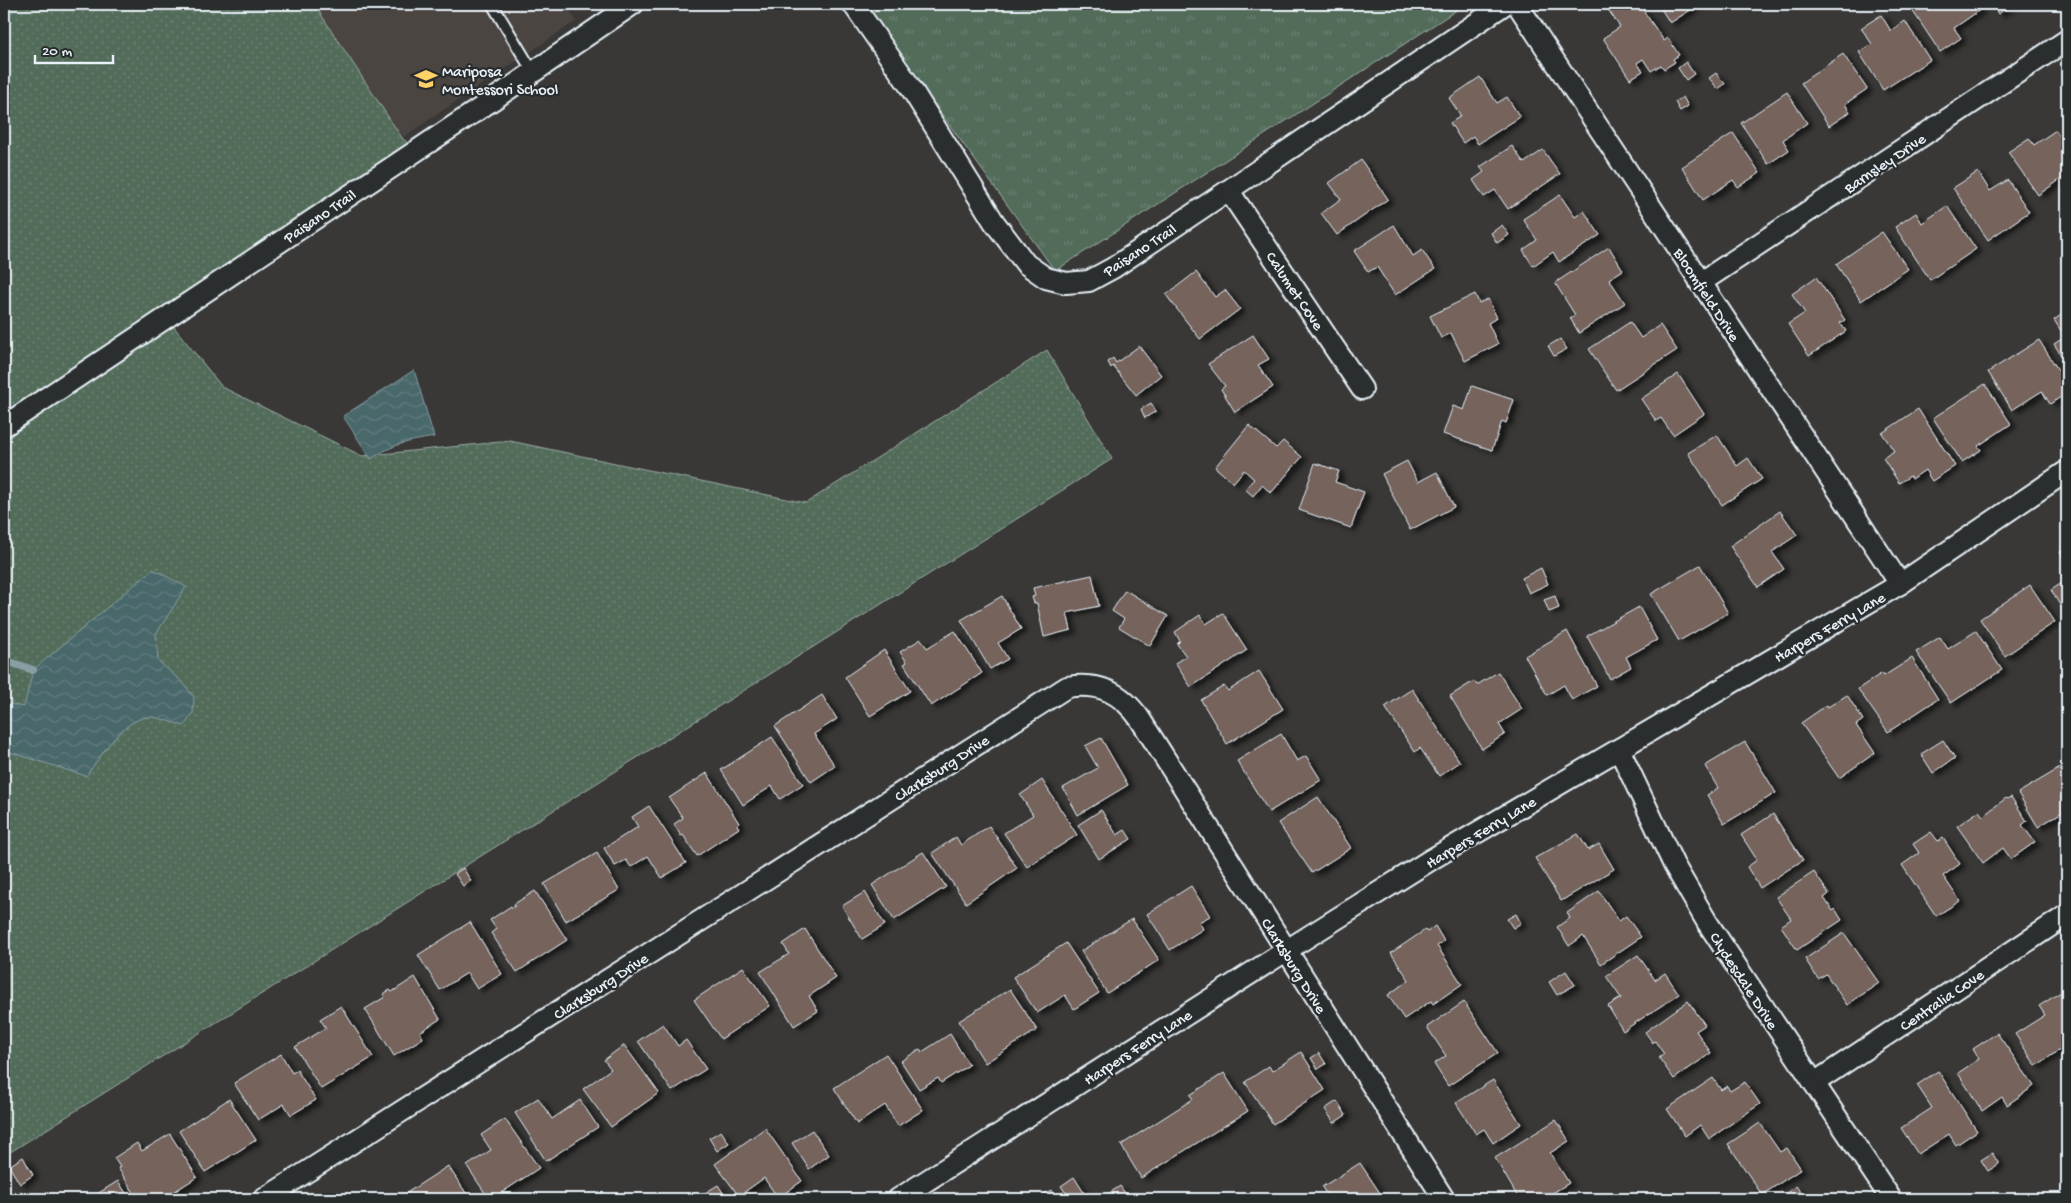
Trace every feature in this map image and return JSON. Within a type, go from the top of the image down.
[{"type":"street","name":"Paisano Trail","points":[[4,426],[633,4]]},
{"type":"street","name":"Paisano Trail","points":[[853,4],[909,85],[994,222],[1026,264],[1046,278],[1066,284],[1088,281],[1113,268],[1505,4]]},
{"type":"street","name":"Bloomfield Drive","points":[[1517,4],[1900,584]]},
{"type":"street","name":"Barnsley Drive","points":[[1700,283],[2067,40]]},
{"type":"street","name":"Calumet Cove","points":[[1229,191],[1362,389]]},
{"type":"street","name":"Harpers Ferry Lane","points":[[898,1199],[1432,859],[1900,584],[2067,471]]},
{"type":"street","name":"Clarksburg Drive","points":[[264,1199],[1067,687],[1085,684],[1116,694],[1130,705],[1444,1199]]},
{"type":"street","name":"Clydesdale Drive","points":[[1619,749],[1674,865],[1707,922],[1890,1199]]},
{"type":"street","name":"Centralia Cove","points":[[1814,1083],[2067,915]]},
{"type":"lane","points":[[492,4],[533,72]]},
{"type":"shaded area","name":"Mariposa Montessori School","points":[[314,4],[566,4],[576,21],[402,138]]},
{"type":"green space","points":[[4,4],[314,4],[402,138],[416,150],[166,317],[222,387],[362,456],[510,441],[806,503],[1047,350],[1112,459],[4,1156]]},
{"type":"green space","points":[[862,4],[1466,4],[1055,271]]},
{"type":"water","points":[[414,370],[434,437],[401,444],[371,459],[343,416]]},
{"type":"water","points":[[153,569],[186,587],[156,634],[158,661],[183,683],[194,697],[193,713],[184,726],[154,717],[143,718],[133,722],[106,748],[86,776],[4,750],[4,703],[24,707],[33,670]]},
{"type":"building","points":[[1612,4],[1639,4],[1664,41],[1668,38],[1679,55],[1673,59],[1675,62],[1664,69],[1661,65],[1651,71],[1643,59],[1637,63],[1643,71],[1630,79],[1603,38],[1620,27],[1607,8]]},
{"type":"building","points":[[1658,4],[1700,4],[1670,23]]},
{"type":"building","points":[[1908,4],[1976,4],[1980,10],[1954,28],[1961,38],[1940,52]]},
{"type":"building","points":[[1992,4],[2013,4],[1998,14]]},
{"type":"building","points":[[1881,15],[1891,31],[1905,21],[1930,60],[1883,90],[1859,52],[1872,44],[1861,28]]},
{"type":"building","points":[[1843,54],[1867,89],[1845,104],[1850,112],[1829,126],[1801,83]]},
{"type":"building","points":[[1686,62],[1694,74],[1686,80],[1678,68]]},
{"type":"building","points":[[1716,73],[1725,84],[1718,89],[1709,78]]},
{"type":"building","points":[[1480,77],[1497,103],[1507,97],[1520,117],[1478,144],[1473,136],[1463,143],[1450,123],[1461,116],[1449,98]]},
{"type":"building","points":[[1787,92],[1807,123],[1783,140],[1789,150],[1768,164],[1741,123]]},
{"type":"building","points":[[1683,97],[1688,106],[1680,111],[1675,102]]},
{"type":"building","points":[[2067,110],[2067,121],[2062,113]]},
{"type":"building","points":[[2056,130],[2067,147],[2067,175],[2038,195],[2008,152],[2029,138],[2034,145]]},
{"type":"building","points":[[1733,133],[1760,173],[1738,187],[1733,180],[1703,200],[1682,167]]},
{"type":"building","points":[[1512,146],[1524,163],[1543,150],[1560,174],[1508,209],[1495,190],[1484,197],[1473,180],[1484,172],[1480,167]]},
{"type":"building","points":[[1361,160],[1388,199],[1337,235],[1321,213],[1341,199],[1329,183]]},
{"type":"building","points":[[1978,172],[1990,191],[2008,180],[2029,212],[1988,240],[1953,188]]},
{"type":"building","points":[[1560,195],[1575,217],[1584,211],[1600,235],[1559,262],[1553,252],[1533,266],[1523,250],[1537,240],[1523,219]]},
{"type":"building","points":[[1947,206],[1976,249],[1930,280],[1895,227],[1916,213],[1922,223]]},
{"type":"building","points":[[1394,225],[1413,256],[1422,250],[1435,269],[1395,295],[1377,267],[1368,272],[1354,251]]},
{"type":"building","points":[[1502,225],[1509,235],[1497,243],[1491,233]]},
{"type":"building","points":[[1882,232],[1908,269],[1861,301],[1836,264]]},
{"type":"building","points":[[1609,247],[1623,270],[1609,279],[1625,303],[1579,333],[1570,318],[1575,315],[1555,283]]},
{"type":"building","points":[[1196,272],[1215,297],[1225,290],[1240,309],[1200,339],[1166,295]]},
{"type":"building","points":[[1816,277],[1845,320],[1840,323],[1846,331],[1809,356],[1788,324],[1805,313],[1792,294]]},
{"type":"building","points":[[1475,294],[1479,303],[1488,299],[1497,318],[1488,323],[1498,344],[1465,361],[1451,333],[1441,338],[1430,316]]},
{"type":"building","points":[[2067,311],[2067,364],[2054,344],[2065,337],[2054,320]]},
{"type":"building","points":[[1630,322],[1641,338],[1660,325],[1677,350],[1616,390],[1589,349]]},
{"type":"building","points":[[1253,335],[1269,359],[1258,365],[1273,387],[1235,412],[1221,389],[1225,386],[1208,364]]},
{"type":"building","points":[[1560,339],[1567,349],[1554,356],[1548,346]]},
{"type":"building","points":[[2039,340],[2067,384],[2067,393],[2050,404],[2042,391],[2012,410],[1988,372]]},
{"type":"building","points":[[1139,346],[1161,375],[1136,395],[1113,366],[1111,368],[1108,362],[1113,358],[1116,363]]},
{"type":"building","points":[[1678,374],[1704,414],[1673,435],[1661,418],[1656,421],[1641,399]]},
{"type":"building","points":[[1985,384],[2011,424],[1978,446],[1981,450],[1962,462],[1933,418]]},
{"type":"building","points":[[1472,386],[1514,400],[1506,423],[1502,421],[1492,450],[1443,434],[1453,406],[1464,410]]},
{"type":"building","points":[[1151,403],[1156,411],[1145,418],[1141,409]]},
{"type":"building","points":[[1918,409],[1955,466],[1932,481],[1925,470],[1912,479],[1910,476],[1899,483],[1883,458],[1894,451],[1882,433]]},
{"type":"building","points":[[1249,425],[1276,448],[1283,441],[1302,457],[1271,493],[1262,485],[1253,496],[1245,489],[1254,479],[1244,470],[1233,483],[1215,467]]},
{"type":"building","points":[[1717,435],[1737,466],[1748,458],[1762,479],[1722,505],[1688,453]]},
{"type":"building","points":[[1407,461],[1418,482],[1437,472],[1454,507],[1410,530],[1382,474]]},
{"type":"building","points":[[1315,463],[1339,471],[1335,482],[1364,492],[1351,528],[1299,510]]},
{"type":"building","points":[[1780,511],[1797,535],[1772,552],[1784,569],[1758,587],[1730,546]]},
{"type":"building","points":[[2067,548],[2067,564],[2060,552]]},
{"type":"building","points":[[1700,565],[1728,613],[1679,641],[1651,594]]},
{"type":"building","points":[[1541,568],[1548,584],[1529,593],[1522,578]]},
{"type":"building","points":[[1092,575],[1099,606],[1067,613],[1071,630],[1044,637],[1037,603],[1034,603],[1032,597],[1035,596],[1033,588]]},
{"type":"building","points":[[2067,580],[2067,617],[2051,590]]},
{"type":"building","points":[[2030,585],[2055,622],[2005,656],[1980,619]]},
{"type":"building","points":[[1125,590],[1168,616],[1150,646],[1119,627],[1124,619],[1112,611]]},
{"type":"building","points":[[1002,596],[1021,629],[998,643],[1008,659],[990,669],[961,620]]},
{"type":"building","points":[[1555,596],[1559,608],[1549,612],[1544,600]]},
{"type":"building","points":[[1639,607],[1657,640],[1626,657],[1631,667],[1610,679],[1587,636]]},
{"type":"building","points":[[1223,613],[1247,650],[1191,687],[1175,663],[1186,656],[1177,644],[1180,641],[1175,632],[1200,615],[1206,624]]},
{"type":"building","points":[[955,631],[982,673],[931,706],[904,664],[907,662],[900,652],[921,639],[927,648]]},
{"type":"building","points":[[1567,631],[1597,686],[1572,700],[1564,685],[1547,695],[1525,656]]},
{"type":"building","points":[[1976,631],[2002,670],[1951,703],[1916,652],[1940,637],[1948,649]]},
{"type":"building","points":[[884,650],[910,691],[870,716],[845,677]]},
{"type":"building","points":[[1912,658],[1938,699],[1888,732],[1858,689],[1882,673],[1884,676]]},
{"type":"building","points":[[1259,671],[1283,709],[1227,744],[1201,700],[1224,686],[1228,691]]},
{"type":"building","points":[[1498,672],[1522,709],[1499,724],[1505,734],[1482,749],[1450,696],[1474,681],[1477,685]]},
{"type":"building","points":[[1412,689],[1460,762],[1439,776],[1420,748],[1415,752],[1385,707]]},
{"type":"building","points":[[822,695],[837,719],[814,734],[835,766],[811,782],[775,726]]},
{"type":"building","points":[[1847,695],[1863,720],[1856,725],[1875,753],[1839,778],[1801,723],[1827,705],[1828,707]]},
{"type":"building","points":[[1281,734],[1297,761],[1306,756],[1321,780],[1269,812],[1237,761]]},
{"type":"building","points":[[772,737],[803,784],[780,799],[772,786],[743,805],[721,770]]},
{"type":"building","points":[[1101,738],[1128,785],[1078,815],[1063,788],[1098,768],[1085,746]]},
{"type":"building","points":[[1943,740],[1955,758],[1933,773],[1921,754]]},
{"type":"building","points":[[1745,742],[1776,793],[1724,824],[1707,795],[1718,788],[1705,766]]},
{"type":"building","points":[[2067,764],[2067,815],[2064,811],[2038,827],[2018,793]]},
{"type":"building","points":[[707,773],[739,823],[737,825],[739,828],[697,856],[674,824],[683,818],[669,798]]},
{"type":"building","points":[[1042,780],[1077,835],[1027,867],[1004,833],[1033,815],[1020,795]]},
{"type":"building","points":[[1318,797],[1351,848],[1312,873],[1278,823]]},
{"type":"building","points":[[2011,797],[2027,821],[2022,825],[2035,842],[2011,859],[2003,848],[1983,863],[1957,826],[1979,811],[1983,816],[2006,798]]},
{"type":"building","points":[[649,806],[686,863],[662,878],[648,856],[631,867],[626,860],[615,866],[604,848],[638,827],[632,817]]},
{"type":"building","points":[[1101,810],[1117,835],[1125,830],[1131,839],[1099,859],[1078,825]]},
{"type":"building","points":[[1773,814],[1803,860],[1760,888],[1747,867],[1757,860],[1741,835]]},
{"type":"building","points":[[989,826],[1017,868],[966,903],[932,853],[956,837],[961,845]]},
{"type":"building","points":[[1931,832],[1938,841],[1943,838],[1960,864],[1943,876],[1960,901],[1936,916],[1902,865],[1919,853],[1913,844]]},
{"type":"building","points":[[1578,834],[1588,850],[1599,844],[1614,869],[1561,901],[1535,858]]},
{"type":"building","points":[[923,852],[946,887],[894,920],[872,885]]},
{"type":"building","points":[[597,853],[619,890],[566,921],[544,884]]},
{"type":"building","points":[[463,868],[471,881],[463,886],[455,874]]},
{"type":"building","points":[[1814,872],[1829,894],[1824,898],[1833,911],[1835,909],[1842,920],[1797,950],[1781,926],[1791,919],[1776,897]]},
{"type":"building","points":[[1191,886],[1210,916],[1199,922],[1203,929],[1170,950],[1147,914]]},
{"type":"building","points":[[535,891],[567,940],[517,972],[491,933],[496,929],[490,920],[511,906],[512,908],[515,906],[514,904]]},
{"type":"building","points":[[1599,891],[1619,921],[1626,916],[1641,937],[1601,964],[1583,936],[1569,946],[1557,927],[1570,918],[1567,913]]},
{"type":"building","points":[[865,892],[885,925],[862,939],[842,906]]},
{"type":"building","points":[[1516,914],[1521,923],[1513,928],[1507,919]]},
{"type":"building","points":[[1132,919],[1159,960],[1107,993],[1081,951]]},
{"type":"building","points":[[470,922],[502,974],[477,989],[467,973],[440,990],[418,955]]},
{"type":"building","points":[[1435,926],[1444,941],[1437,946],[1462,984],[1433,1004],[1431,1001],[1404,1019],[1388,995],[1409,980],[1391,953],[1425,930],[1427,932]]},
{"type":"building","points":[[805,929],[836,978],[809,996],[818,1011],[794,1026],[760,972],[789,954],[783,944]]},
{"type":"building","points":[[1844,933],[1879,983],[1847,1005],[1826,974],[1818,979],[1805,959]]},
{"type":"building","points":[[1066,943],[1099,993],[1074,1009],[1065,995],[1037,1013],[1013,977]]},
{"type":"building","points":[[1638,955],[1655,980],[1665,973],[1679,994],[1623,1031],[1608,1006],[1621,998],[1606,976]]},
{"type":"building","points":[[743,967],[770,1006],[721,1039],[694,1000]]},
{"type":"building","points":[[1566,971],[1575,985],[1557,995],[1549,982]]},
{"type":"building","points":[[415,977],[440,1019],[420,1032],[423,1038],[394,1056],[365,1009],[385,997],[383,994],[390,990],[392,992]]},
{"type":"building","points":[[1010,989],[1037,1030],[985,1063],[959,1021]]},
{"type":"building","points":[[2061,992],[2067,1001],[2067,1045],[2036,1066],[2015,1034],[2045,1015],[2039,1006]]},
{"type":"building","points":[[1688,1001],[1705,1025],[1696,1031],[1711,1053],[1674,1079],[1659,1058],[1664,1054],[1655,1041],[1653,1043],[1645,1032]]},
{"type":"building","points":[[1464,1002],[1498,1053],[1448,1086],[1434,1064],[1446,1056],[1427,1027]]},
{"type":"building","points":[[341,1006],[373,1057],[321,1089],[295,1047],[326,1028],[320,1019]]},
{"type":"building","points":[[663,1024],[678,1046],[686,1040],[706,1069],[672,1091],[638,1041]]},
{"type":"building","points":[[1997,1033],[2034,1086],[2007,1105],[2002,1097],[1982,1111],[1958,1073],[1979,1059],[1973,1049]]},
{"type":"building","points":[[950,1034],[969,1065],[941,1083],[938,1078],[919,1089],[901,1061],[920,1049],[922,1052]]},
{"type":"building","points":[[624,1045],[659,1093],[611,1127],[583,1089],[611,1069],[604,1060]]},
{"type":"building","points":[[1301,1052],[1325,1090],[1273,1124],[1245,1082],[1269,1066],[1272,1071]]},
{"type":"building","points":[[1319,1053],[1326,1064],[1318,1069],[1311,1058]]},
{"type":"building","points":[[281,1054],[292,1073],[297,1070],[316,1100],[291,1115],[284,1104],[258,1120],[234,1083]]},
{"type":"building","points":[[886,1054],[923,1110],[898,1126],[885,1105],[857,1124],[834,1088]]},
{"type":"building","points":[[1938,1071],[1977,1131],[1956,1145],[1949,1134],[1918,1154],[1901,1128],[1932,1108],[1917,1085]]},
{"type":"building","points":[[1224,1073],[1248,1111],[1141,1178],[1121,1145],[1193,1099],[1190,1095]]},
{"type":"building","points":[[1713,1078],[1721,1090],[1727,1086],[1730,1091],[1745,1082],[1760,1104],[1709,1139],[1700,1125],[1685,1136],[1667,1109]]},
{"type":"building","points":[[1493,1080],[1521,1124],[1493,1143],[1484,1129],[1476,1134],[1456,1103]]},
{"type":"building","points":[[538,1098],[552,1119],[580,1100],[598,1127],[546,1161],[515,1113]]},
{"type":"building","points":[[229,1099],[256,1140],[205,1172],[179,1131]]},
{"type":"building","points":[[1337,1101],[1346,1115],[1334,1123],[1325,1109]]},
{"type":"building","points":[[505,1119],[539,1168],[492,1199],[489,1199],[467,1166],[491,1150],[481,1135]]},
{"type":"building","points":[[1556,1120],[1569,1141],[1550,1153],[1569,1183],[1543,1199],[1519,1199],[1495,1158]]},
{"type":"building","points":[[1760,1123],[1780,1152],[1787,1148],[1801,1169],[1762,1195],[1728,1144]]},
{"type":"building","points":[[765,1128],[802,1181],[778,1198],[764,1178],[739,1196],[715,1164]]},
{"type":"building","points":[[812,1130],[829,1155],[809,1169],[792,1143]]},
{"type":"building","points":[[721,1131],[729,1143],[717,1151],[709,1138]]},
{"type":"building","points":[[170,1134],[197,1177],[163,1199],[138,1199],[118,1168],[120,1167],[114,1158],[137,1143],[142,1151]]},
{"type":"building","points":[[1992,1153],[1999,1164],[1988,1171],[1981,1160]]},
{"type":"building","points":[[23,1157],[33,1175],[20,1184],[9,1166]]},
{"type":"building","points":[[1360,1163],[1384,1199],[1329,1199],[1322,1187]]},
{"type":"building","points":[[448,1166],[470,1199],[404,1199],[402,1196]]},
{"type":"building","points":[[1074,1177],[1088,1199],[1070,1199],[1061,1186]]},
{"type":"building","points":[[118,1181],[130,1199],[89,1199]]},
{"type":"building","points":[[718,1185],[727,1199],[695,1199]]},
{"type":"building","points":[[1120,1186],[1129,1199],[1100,1199]]},
{"type":"building","points":[[1796,1186],[1805,1199],[1778,1199]]},
{"type":"building","points":[[1051,1190],[1056,1199],[1036,1199]]},
{"type":"building","points":[[2067,1191],[2067,1199],[2054,1199],[2057,1197]]},
{"type":"building","points":[[1994,1192],[1998,1199],[1982,1199]]},
{"type":"building","points":[[46,1194],[50,1199],[38,1199]]},
{"type":"building","points":[[1573,1194],[1576,1199],[1565,1199]]},
{"type":"waterway","points":[[4,660],[33,670]]},
{"type":"place","name":"Mariposa Montessori School","points":[[426,79]]}]
